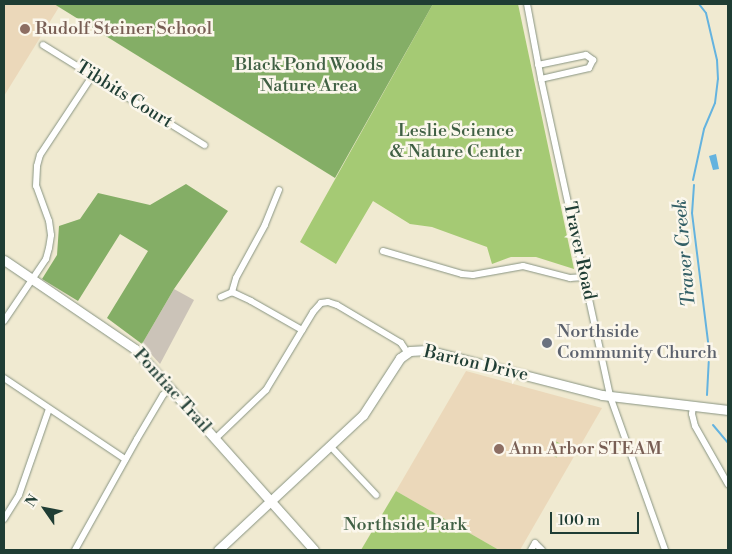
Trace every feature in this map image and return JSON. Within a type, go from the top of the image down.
[{"type":"main road","name":"Pontiac Trail","points":[[4,260],[131,346],[171,387],[314,550]]},
{"type":"main road","name":"Barton Drive","points":[[218,550],[363,415],[397,363],[408,352],[427,350],[610,396],[728,410]]},
{"type":"street","name":"Traver Road","points":[[527,4],[538,65],[610,396],[665,550]]},
{"type":"street","name":"Tibbits Court","points":[[44,45],[204,145]]},
{"type":"street","points":[[538,65],[586,55],[593,60],[589,68],[541,79]]},
{"type":"street","points":[[4,321],[46,259],[51,235],[49,221],[36,186],[37,166],[50,139],[93,75]]},
{"type":"street","points":[[232,292],[236,278],[265,225],[279,190]]},
{"type":"street","points":[[383,251],[462,274],[473,275],[523,266],[570,278],[584,277]]},
{"type":"street","points":[[221,297],[232,292],[251,300],[302,330]]},
{"type":"street","points":[[216,439],[266,390],[318,306],[325,302],[331,303],[401,343],[408,352]]},
{"type":"street","points":[[4,378],[125,459]]},
{"type":"street","points":[[75,550],[125,459],[163,395],[171,387]]},
{"type":"street","points":[[693,406],[692,414],[695,426],[728,484]]},
{"type":"street","points":[[4,519],[19,495],[49,409]]},
{"type":"street","points":[[331,446],[376,495]]},
{"type":"street","points":[[531,550],[535,543],[542,550]]},
{"type":"shaded area","name":"Rudolf Steiner School","points":[[4,4],[54,4],[59,7],[4,96]]},
{"type":"shaded area","points":[[174,289],[194,300],[160,364],[142,344]]},
{"type":"shaded area","name":"Ann Arbor STEAM","points":[[466,371],[602,408],[520,550],[499,550],[396,491]]},
{"type":"green space","name":"Black Pond Woods Nature Area","points":[[54,4],[433,4],[335,178]]},
{"type":"green space","name":"Leslie Science & Nature Center","points":[[433,4],[518,4],[574,269],[536,257],[511,257],[492,264],[487,247],[432,227],[410,224],[373,201],[336,264],[300,242]]},
{"type":"green space","points":[[186,184],[228,211],[174,289],[142,344],[107,318],[148,251],[120,234],[78,301],[42,279],[57,255],[59,226],[80,219],[98,193],[150,205]]},
{"type":"green space","points":[[555,441],[563,445],[557,458],[549,453]]},
{"type":"green space","name":"Northside Park","points":[[396,491],[499,550],[361,550]]},
{"type":"water","points":[[716,154],[719,169],[713,170],[709,156]]},
{"type":"waterway","name":"Traver Creek","points":[[693,180],[704,129],[715,103],[718,79],[717,60],[706,13],[699,4]]},
{"type":"waterway","name":"Traver Creek","points":[[694,185],[692,213],[709,350]]},
{"type":"waterway","name":"Traver Creek","points":[[707,395],[709,362]]},
{"type":"waterway","name":"Traver Creek","points":[[713,425],[728,443]]},
{"type":"place","name":"Rudolf Steiner School","points":[[25,29]]},
{"type":"place","name":"Northside Community Church","points":[[547,343]]},
{"type":"place","name":"Ann Arbor STEAM","points":[[499,449]]}]
